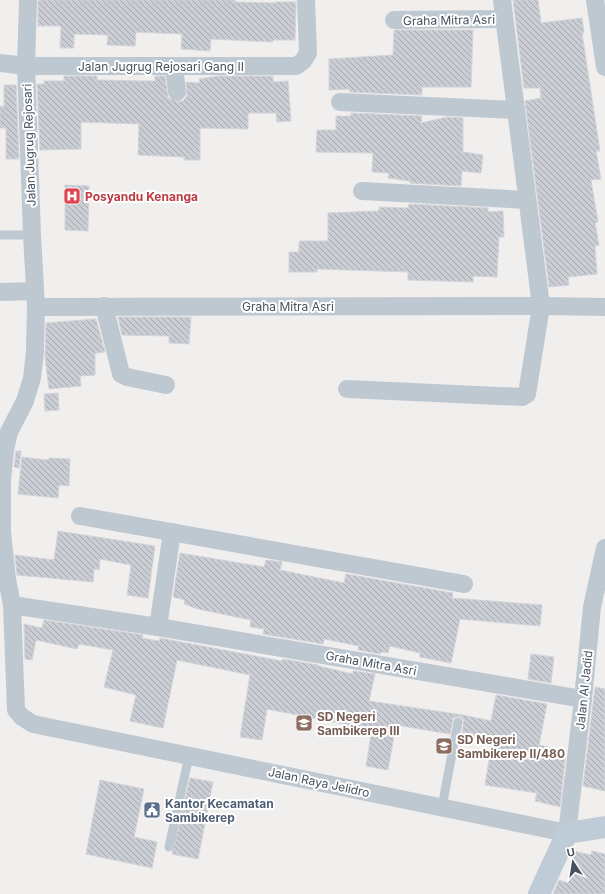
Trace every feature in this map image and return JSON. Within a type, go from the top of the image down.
[{"type":"street","name":"Jalan Jugrug Rejosari","points":[[28,0],[26,66],[32,235],[36,299],[32,378],[25,401],[9,432],[3,463],[2,532],[7,579],[12,605],[16,710],[22,717],[33,724]]},
{"type":"street","name":"Jalan Jugrug Rejosari Gang II","points":[[0,63],[26,66],[296,66],[303,61],[308,53],[306,0]]},
{"type":"street","name":"Graha Mitra Asri","points":[[347,389],[525,396],[529,389],[540,306],[502,0]]},
{"type":"street","points":[[595,0],[605,67]]},
{"type":"street","name":"Graha Mitra Asri","points":[[394,20],[504,19]]},
{"type":"street","points":[[174,66],[177,92]]},
{"type":"street","points":[[340,102],[516,110]]},
{"type":"street","points":[[362,191],[527,200]]},
{"type":"street","points":[[0,292],[36,299]]},
{"type":"street","name":"Graha Mitra Asri","points":[[36,299],[104,306],[605,307]]},
{"type":"street","points":[[104,306],[121,374],[127,377],[166,385]]},
{"type":"street","points":[[80,516],[464,584]]},
{"type":"street","points":[[158,627],[172,532]]},
{"type":"street","name":"Jalan Al Jadid","points":[[567,833],[592,607],[605,548]]},
{"type":"street","name":"Graha Mitra Asri","points":[[12,605],[158,627],[583,698]]},
{"type":"street","name":"Jalan Raya Jelidro","points":[[33,724],[567,833],[605,827]]},
{"type":"street","points":[[539,894],[567,833]]},
{"type":"lane","points":[[0,235],[32,235]]},
{"type":"lane","points":[[442,807],[458,722]]},
{"type":"lane","points":[[169,847],[189,756]]},
{"type":"building","points":[[38,0],[235,0],[235,2],[296,2],[295,40],[273,40],[273,42],[211,39],[210,51],[181,49],[182,34],[136,32],[135,46],[107,45],[108,35],[74,34],[74,48],[60,48],[61,26],[38,26]]},
{"type":"building","points":[[513,0],[538,0],[541,23],[582,18],[584,33],[582,33],[600,151],[596,151],[601,179],[591,180],[598,222],[595,223],[599,245],[595,246],[597,274],[568,277],[569,285],[549,287],[525,101],[541,98],[540,88],[524,88]]},
{"type":"building","points":[[394,30],[473,30],[471,87],[422,87],[422,95],[350,92],[349,89],[329,90],[329,59],[393,55]]},
{"type":"building","points":[[64,76],[97,76],[97,80],[155,81],[155,76],[165,76],[168,98],[178,102],[183,101],[187,96],[186,82],[200,83],[199,79],[219,76],[273,76],[273,82],[288,81],[291,121],[277,122],[276,113],[248,113],[248,129],[200,128],[200,160],[184,160],[184,157],[138,155],[139,124],[81,122],[81,149],[40,150],[37,84],[44,84],[44,81],[64,81]]},
{"type":"building","points":[[4,85],[16,85],[19,159],[6,159],[6,128],[0,128],[0,106],[4,107]]},
{"type":"building","points":[[351,113],[422,116],[421,123],[447,117],[463,118],[463,152],[483,155],[481,173],[462,171],[461,186],[410,183],[410,181],[388,178],[389,173],[372,172],[373,153],[316,152],[317,130],[336,130],[336,116],[351,116]]},
{"type":"building","points":[[65,185],[89,186],[88,231],[65,230]]},
{"type":"building","points":[[409,204],[488,208],[488,212],[503,211],[504,237],[499,237],[497,277],[473,276],[473,282],[408,280],[408,272],[317,269],[317,272],[289,272],[289,252],[299,252],[299,241],[328,241],[328,213],[379,211],[379,207],[408,208]]},
{"type":"building","points":[[118,317],[191,317],[189,344],[169,343],[169,336],[122,335]]},
{"type":"building","points":[[96,319],[105,352],[95,353],[95,375],[80,376],[81,386],[49,389],[45,357],[46,323]]},
{"type":"building","points":[[58,393],[59,410],[45,411],[44,394]]},
{"type":"building","points":[[16,451],[21,451],[19,468],[14,467]]},
{"type":"building","points":[[22,457],[48,460],[49,458],[70,459],[69,486],[59,485],[58,498],[18,494]]},
{"type":"building","points":[[58,531],[155,546],[148,598],[127,595],[131,565],[100,559],[99,570],[94,569],[93,582],[17,575],[15,555],[54,560]]},
{"type":"building","points":[[180,553],[264,567],[266,560],[282,562],[280,570],[344,583],[346,574],[453,593],[452,598],[542,605],[540,626],[460,619],[451,663],[420,657],[420,653],[390,646],[388,653],[381,652],[380,654],[358,650],[359,646],[324,639],[323,644],[263,634],[264,629],[250,627],[251,620],[198,609],[184,604],[185,600],[173,597]]},
{"type":"building","points":[[44,620],[143,635],[142,638],[159,641],[160,638],[282,661],[283,659],[318,665],[353,674],[353,671],[375,674],[369,701],[463,715],[491,721],[496,695],[547,704],[539,745],[566,751],[560,807],[535,801],[537,793],[485,785],[492,741],[462,734],[464,720],[459,716],[453,718],[450,734],[396,725],[388,770],[366,766],[371,735],[347,731],[348,725],[267,709],[262,740],[240,737],[250,675],[177,660],[163,728],[130,721],[136,695],[104,687],[113,650],[79,644],[77,649],[36,640],[32,660],[25,659],[24,624],[42,628]]},
{"type":"building","points":[[531,654],[554,657],[551,683],[528,679]]},
{"type":"building","points":[[595,687],[605,689],[605,791],[583,786]]},
{"type":"building","points":[[190,778],[213,782],[198,859],[172,854]]},
{"type":"building","points":[[100,780],[144,789],[134,837],[157,842],[152,868],[86,854]]},
{"type":"building","points":[[573,851],[591,855],[592,851],[605,854],[605,894],[553,894],[559,880],[568,883]]},
{"type":"place","name":"Posyandu Kenanga","points":[[72,196]]},
{"type":"place","name":"SD Negeri Sambikerep III","points":[[304,723]]},
{"type":"place","name":"SD Negeri Sambikerep II/480","points":[[444,746]]},
{"type":"place","name":"Kantor Kecamatan Sambikerep","points":[[152,810]]}]
